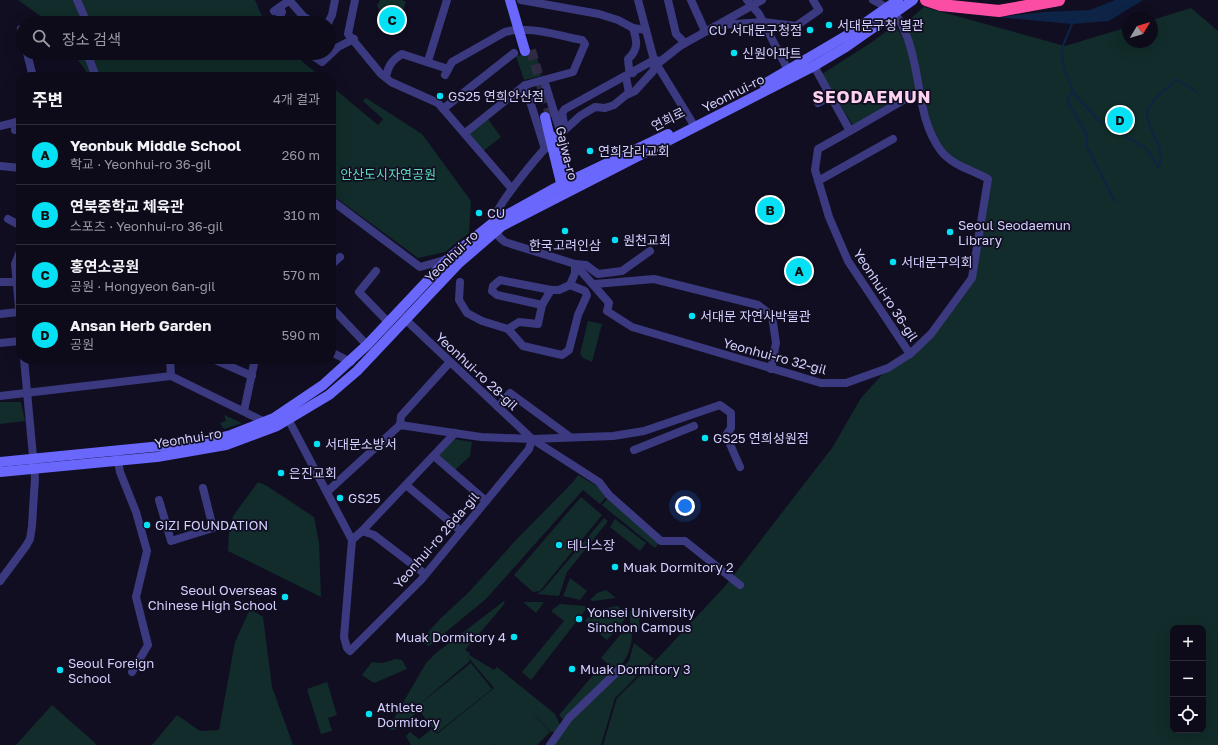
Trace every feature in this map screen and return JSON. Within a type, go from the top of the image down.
[{"type":"highway","points":[[926,0],[941,5],[999,11],[1059,0]]},
{"type":"main road","points":[[510,0],[522,29]]},
{"type":"main road","points":[[516,0],[528,51]]},
{"type":"main road","name":"Yeonhui-ro","points":[[0,472],[34,469],[202,442],[231,435],[286,416],[351,362],[448,259],[495,227],[567,188],[814,66],[846,47],[894,6],[912,0]]},
{"type":"main road","name":"연희로","points":[[567,188],[788,70],[894,6]]},
{"type":"main road","name":"Gajwa-ro","points":[[548,118],[555,139],[567,188]]},
{"type":"main road","name":"Yeonhui-ro","points":[[0,462],[34,458],[117,456],[156,457],[226,445],[258,434],[286,416],[330,395],[357,370],[495,227]]},
{"type":"street","points":[[77,0],[84,16]]},
{"type":"street","points":[[280,16],[282,12],[277,9],[289,0],[303,16]]},
{"type":"street","points":[[332,16],[335,0]]},
{"type":"street","points":[[355,0],[348,34],[391,82],[438,103],[512,189]]},
{"type":"street","points":[[428,61],[447,0]]},
{"type":"street","points":[[521,0],[562,4],[618,20],[633,28],[646,30]]},
{"type":"street","points":[[495,227],[495,214],[512,189],[555,139],[580,116],[595,107],[605,108],[614,105],[629,93],[635,91],[654,70],[654,60],[638,0]]},
{"type":"street","points":[[668,0],[676,34],[685,43]]},
{"type":"street","points":[[691,0],[705,31]]},
{"type":"street","points":[[555,139],[562,113],[565,109],[654,60],[661,60],[685,43],[717,25],[750,2],[762,0]]},
{"type":"street","points":[[717,25],[763,22],[796,26],[819,10],[813,0]]},
{"type":"street","points":[[873,0],[894,6]]},
{"type":"street","points":[[750,2],[763,22],[788,70]]},
{"type":"street","name":"Yeonhui-ro 32-gil","points":[[495,227],[498,238],[505,242],[575,264],[595,284],[609,302],[608,311],[632,327],[821,383],[846,383],[888,368],[910,354],[931,334],[972,278],[988,188],[988,179],[952,161],[942,152],[925,120],[911,48],[894,6]]},
{"type":"street","points":[[629,93],[628,59],[635,53],[637,44],[633,28]]},
{"type":"street","points":[[386,77],[388,66],[395,58],[402,54],[428,61],[447,72],[452,62],[505,32],[522,29],[536,30],[582,40],[585,44],[573,72],[535,84],[524,85],[465,134]]},
{"type":"street","points":[[336,46],[354,39]]},
{"type":"street","points":[[443,108],[514,53]]},
{"type":"street","points":[[29,60],[32,72]]},
{"type":"street","points":[[90,60],[94,72]]},
{"type":"street","points":[[654,60],[692,122]]},
{"type":"street","points":[[814,66],[850,131],[919,91]]},
{"type":"street","points":[[544,80],[555,139]]},
{"type":"street","points":[[524,85],[555,139]]},
{"type":"street","points":[[818,102],[831,96]]},
{"type":"street","points":[[0,126],[16,124]]},
{"type":"street","name":"Yeonhui-ro 36-gil","points":[[850,131],[818,149],[815,170],[818,182],[829,217],[848,261],[910,354]]},
{"type":"street","points":[[818,182],[893,139]]},
{"type":"street","points":[[0,166],[16,168]]},
{"type":"street","points":[[336,204],[420,267],[448,259]]},
{"type":"street","points":[[8,219],[16,223]]},
{"type":"street","points":[[542,305],[497,295],[492,291],[493,286],[496,282],[506,280],[551,290],[559,290],[570,285],[575,273],[575,264],[586,265],[598,274],[622,271],[650,251]]},
{"type":"street","points":[[336,261],[340,257]]},
{"type":"street","points":[[0,282],[16,282],[16,262]]},
{"type":"street","points":[[376,271],[359,292],[389,323]]},
{"type":"street","points":[[595,284],[654,279],[758,305],[772,316],[776,343],[771,369]]},
{"type":"street","points":[[460,282],[459,300],[467,313],[482,321],[508,329],[523,346],[562,355],[569,350],[578,315],[587,295],[585,291],[570,285]]},
{"type":"street","points":[[508,329],[519,322],[538,324],[542,305],[551,290]]},
{"type":"street","points":[[0,314],[16,312]]},
{"type":"street","points":[[336,312],[367,345]]},
{"type":"street","name":"Yeonhui-ro 28-gil","points":[[406,320],[532,439],[599,482],[609,495],[661,541],[685,541],[740,585]]},
{"type":"street","points":[[0,343],[16,341]]},
{"type":"street","points":[[336,354],[351,362]]},
{"type":"street","points":[[328,491],[400,425],[401,416],[450,362]]},
{"type":"street","points":[[0,581],[30,539],[34,458],[25,364]]},
{"type":"street","points":[[170,364],[171,376]]},
{"type":"street","points":[[224,364],[252,376]]},
{"type":"street","points":[[244,411],[254,364]]},
{"type":"street","points":[[0,396],[171,376],[265,422]]},
{"type":"street","points":[[498,407],[510,394],[570,438]]},
{"type":"street","points":[[400,425],[481,437],[532,439],[613,436],[644,431],[720,404],[731,414],[731,428],[726,435],[740,466]]},
{"type":"street","points":[[286,416],[328,491],[352,540],[455,433]]},
{"type":"street","points":[[634,450],[694,426]]},
{"type":"street","name":"Yeonhui-ro 26da-gil","points":[[352,540],[344,637],[347,648],[350,651],[426,574],[529,449],[532,439]]},
{"type":"street","points":[[117,456],[147,550],[136,597],[148,645],[132,672]]},
{"type":"street","points":[[434,456],[486,502]]},
{"type":"street","points":[[406,485],[461,531]]},
{"type":"street","points":[[159,500],[171,541],[213,528],[203,488]]},
{"type":"street","points":[[362,531],[374,535],[426,574]]},
{"type":"street","points":[[550,745],[569,718],[620,669]]},
{"type":"green space","points":[[18,0],[255,0],[262,16],[40,16]]},
{"type":"green space","points":[[380,0],[402,0],[406,2],[394,33],[377,6]]},
{"type":"green space","points":[[924,7],[1065,46],[1122,29],[1122,48],[1158,48],[1158,18],[1191,8],[1218,31],[1218,745],[603,745],[617,698],[659,657],[726,585],[832,448],[861,398],[888,368],[910,354],[972,278],[988,179],[952,161],[935,142],[902,26]]},
{"type":"green space","points":[[895,25],[904,40],[913,66],[915,92],[853,126],[822,74],[872,42]]},
{"type":"green space","points":[[536,52],[541,76],[524,80],[516,56]]},
{"type":"green space","points":[[78,60],[300,60],[315,72],[86,72]]},
{"type":"green space","name":"안산도시자연공원","points":[[336,90],[378,125],[383,119],[363,101],[366,98],[422,134],[471,201],[469,233],[445,252],[418,258],[336,198]]},
{"type":"green space","points":[[488,119],[501,137],[483,151],[469,134]]},
{"type":"green space","points":[[588,321],[602,324],[592,362],[583,358],[580,354]]},
{"type":"green space","points":[[0,402],[21,402],[25,421],[0,424]]},
{"type":"green space","points":[[224,415],[242,423],[224,429],[220,423],[226,421]]},
{"type":"green space","points":[[454,439],[472,442],[470,456],[454,471],[438,456]]},
{"type":"green space","points":[[578,475],[602,489],[607,496],[600,504],[583,490],[486,599],[429,646],[420,641],[441,618],[468,593]]},
{"type":"green space","points":[[258,482],[267,486],[314,517],[319,543],[321,597],[228,551],[229,532],[233,516]]},
{"type":"green space","name":"테니스장","points":[[581,497],[602,515],[540,591],[533,592],[514,575]]},
{"type":"green space","points":[[609,497],[660,542],[655,548],[602,505]]},
{"type":"green space","points":[[604,518],[608,521],[567,572],[559,596],[537,594],[543,590]]},
{"type":"green space","points":[[615,519],[646,543],[640,551],[610,527]]},
{"type":"green space","points":[[570,578],[587,591],[580,600],[563,596]]},
{"type":"green space","points":[[606,590],[616,598],[593,601],[590,600],[597,593]]},
{"type":"green space","points":[[504,601],[505,602],[502,607],[465,650],[470,653],[469,655],[494,670],[497,667],[555,714],[561,727],[557,732],[551,732],[530,710],[550,732],[537,745],[494,745],[496,743],[493,745],[411,745],[406,736],[410,732],[419,739],[432,729],[437,734],[494,688],[467,656],[470,661],[416,707],[471,663],[492,689],[437,733],[417,708],[419,711],[395,730],[390,730],[390,725],[426,663],[436,653]]},
{"type":"green space","points":[[523,602],[544,602],[536,613]]},
{"type":"green space","points":[[560,604],[585,606],[587,608],[531,680],[522,672],[564,621],[551,611]]},
{"type":"green space","points":[[618,606],[626,618],[607,640],[585,621],[594,610]]},
{"type":"green space","points":[[633,608],[642,616],[639,620],[640,628],[638,631],[634,629],[630,622],[630,611]]},
{"type":"green space","points":[[250,609],[263,617],[272,687],[293,745],[152,745],[177,715],[200,731],[219,730],[235,642]]},
{"type":"green space","points":[[627,631],[631,633],[632,636],[629,651],[625,660],[615,670],[601,658],[620,635]]},
{"type":"green space","points":[[634,643],[654,659],[615,698],[601,745],[553,745],[570,720],[629,661]]},
{"type":"green space","points":[[396,659],[402,660],[407,669],[374,683],[362,675],[372,662],[382,663]]},
{"type":"green space","points":[[601,666],[610,674],[564,721],[559,715]]},
{"type":"green space","points":[[327,682],[337,715],[328,718],[332,731],[321,734],[307,689]]},
{"type":"green space","points":[[52,705],[94,742],[96,745],[16,745]]},
{"type":"water","points":[[1115,0],[1143,0],[1109,21],[1072,24],[977,15],[1090,10]]},
{"type":"pier","points":[[912,0],[999,0],[1039,9],[1054,8],[1042,12],[1000,17],[973,16],[913,2]]},
{"type":"waterway","points":[[1072,24],[1062,48],[1063,64],[1073,92],[1098,120],[1147,149],[1158,167],[1161,160],[1161,153],[1147,116],[1150,105],[1176,79],[1197,92]]},
{"type":"waterway","points":[[1073,92],[1067,101],[1087,135],[1087,147],[1115,202]]},
{"type":"tunnel","points":[[531,50],[551,118]]},
{"type":"place","name":"홍연소공원","points":[[392,20]]},
{"type":"place","name":"서대문구청 별관","points":[[829,25]]},
{"type":"place","name":"CU 서대문구청점","points":[[810,30]]},
{"type":"place","name":"신원아파트","points":[[734,53]]},
{"type":"place","name":"GS25 연희안산점","points":[[440,96]]},
{"type":"place","name":"Ansan Herb Garden","points":[[1120,120]]},
{"type":"place","name":"연희감리교회","points":[[590,151]]},
{"type":"place","name":"연북중학교 체육관","points":[[770,210]]},
{"type":"place","name":"CU","points":[[479,213]]},
{"type":"place","name":"한국고려인삼","points":[[565,231]]},
{"type":"place","name":"Seoul Seodaemun Library","points":[[950,232]]},
{"type":"place","name":"원천교회","points":[[615,240]]},
{"type":"place","name":"서대문구의회","points":[[893,262]]},
{"type":"place","name":"Yeonbuk Middle School","points":[[799,271]]},
{"type":"place","name":"서대문 자연사박물관","points":[[692,316]]},
{"type":"place","name":"GS25 연희성원점","points":[[705,438]]},
{"type":"place","name":"서대문소방서","points":[[317,444]]},
{"type":"place","name":"은진교회","points":[[281,473]]},
{"type":"place","name":"GS25","points":[[340,498]]},
{"type":"place","name":"GIZI FOUNDATION","points":[[147,525]]},
{"type":"place","name":"테니스장","points":[[559,545]]},
{"type":"place","name":"Muak Dormitory 2","points":[[615,567]]},
{"type":"place","name":"Seoul Overseas Chinese High School","points":[[285,597]]},
{"type":"place","name":"Yonsei University Sinchon Campus","points":[[579,619]]},
{"type":"place","name":"Muak Dormitory 4","points":[[514,637]]},
{"type":"place","name":"Muak Dormitory 3","points":[[572,669]]},
{"type":"place","name":"Seoul Foreign School","points":[[60,670]]},
{"type":"place","name":"Athlete Dormitory","points":[[369,714]]},
{"type":"district","name":"SEODAEMUN","points":[[872,96]]}]
